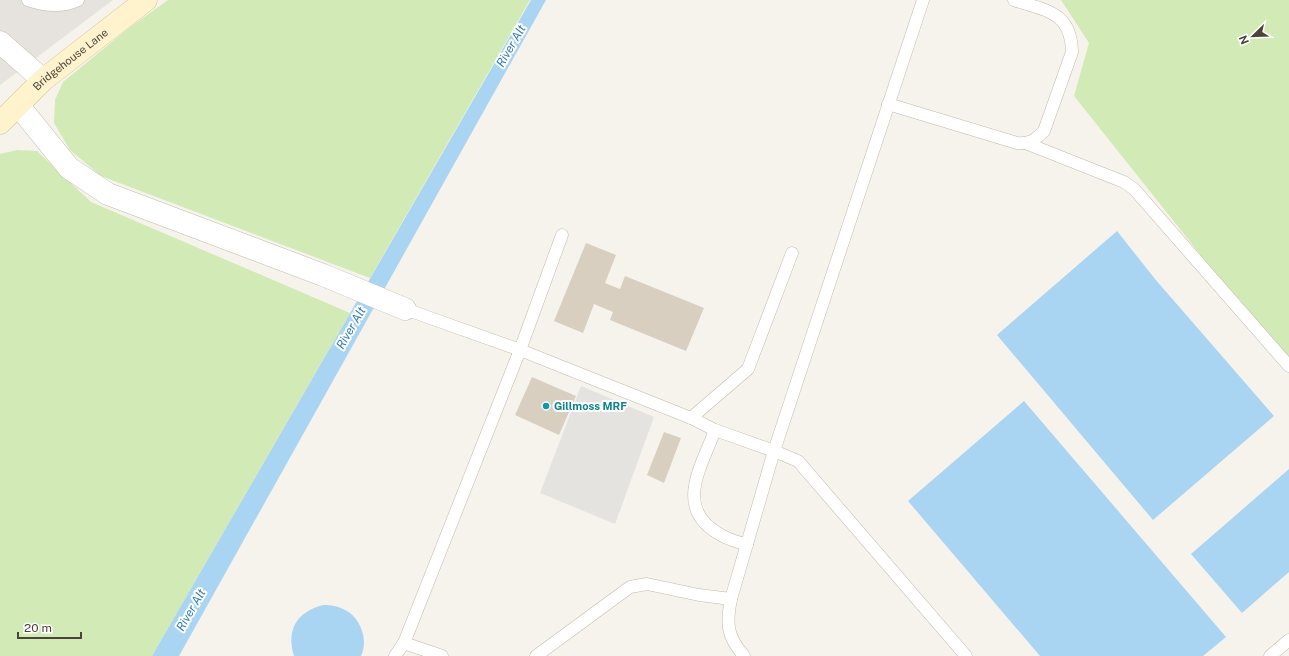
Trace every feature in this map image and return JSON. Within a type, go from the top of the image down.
[{"type":"street","name":"Bridgehouse Lane","points":[[0,123],[43,80],[146,0]]},
{"type":"street","points":[[0,42],[43,80]]},
{"type":"street","points":[[18,105],[69,168],[108,194],[323,275],[405,309]]},
{"type":"lane","points":[[28,0],[46,6],[71,3],[78,0]]},
{"type":"lane","points":[[744,656],[731,638],[727,618],[730,599],[748,545],[774,451],[923,0]]},
{"type":"lane","points":[[1014,0],[1057,15],[1066,26],[1072,39],[1072,52],[1044,131],[1037,139],[1028,144]]},
{"type":"lane","points":[[888,104],[1017,143],[1028,144],[1124,182],[1134,189],[1289,366]]},
{"type":"lane","points":[[395,656],[404,643],[520,350],[562,235]]},
{"type":"lane","points":[[691,418],[748,369],[792,253]]},
{"type":"lane","points":[[405,309],[520,350],[691,418],[715,430],[798,461],[966,656]]},
{"type":"lane","points":[[715,430],[694,490],[695,508],[703,522],[721,536],[748,545]]},
{"type":"lane","points":[[536,656],[630,588],[647,584],[730,599]]},
{"type":"lane","points":[[1270,656],[1289,640]]},
{"type":"lane","points":[[404,643],[442,656]]},
{"type":"shaded area","points":[[0,0],[113,0],[0,85]]},
{"type":"shaded area","points":[[581,386],[654,417],[615,524],[540,493]]},
{"type":"green space","points":[[168,0],[530,0],[370,278],[101,176],[70,150],[54,123],[55,100],[63,82],[129,28]]},
{"type":"green space","points":[[1061,0],[1289,0],[1289,366],[1074,96],[1089,43]]},
{"type":"green space","points":[[17,150],[37,151],[91,202],[350,313],[152,656],[0,656],[0,154]]},
{"type":"water","name":"River Alt","points":[[531,0],[546,0],[179,656],[152,656]]},
{"type":"water","points":[[1117,231],[1155,279],[1274,416],[1153,520],[997,335]]},
{"type":"water","points":[[1024,401],[1226,637],[1203,656],[1040,656],[908,501]]},
{"type":"water","points":[[1289,469],[1289,572],[1242,613],[1191,554]]},
{"type":"water","points":[[323,605],[345,610],[350,613],[359,623],[362,630],[364,643],[361,656],[294,656],[292,638],[296,623],[306,612]]},
{"type":"building","points":[[586,243],[616,255],[605,283],[620,289],[625,276],[704,308],[686,351],[610,320],[613,312],[594,304],[583,333],[554,321]]},
{"type":"building","name":"Gillmoss MRF","points":[[532,377],[576,396],[559,435],[515,415]]},
{"type":"building","points":[[664,432],[681,438],[664,483],[647,475]]},
{"type":"place","name":"Gillmoss MRF","points":[[546,406]]}]
